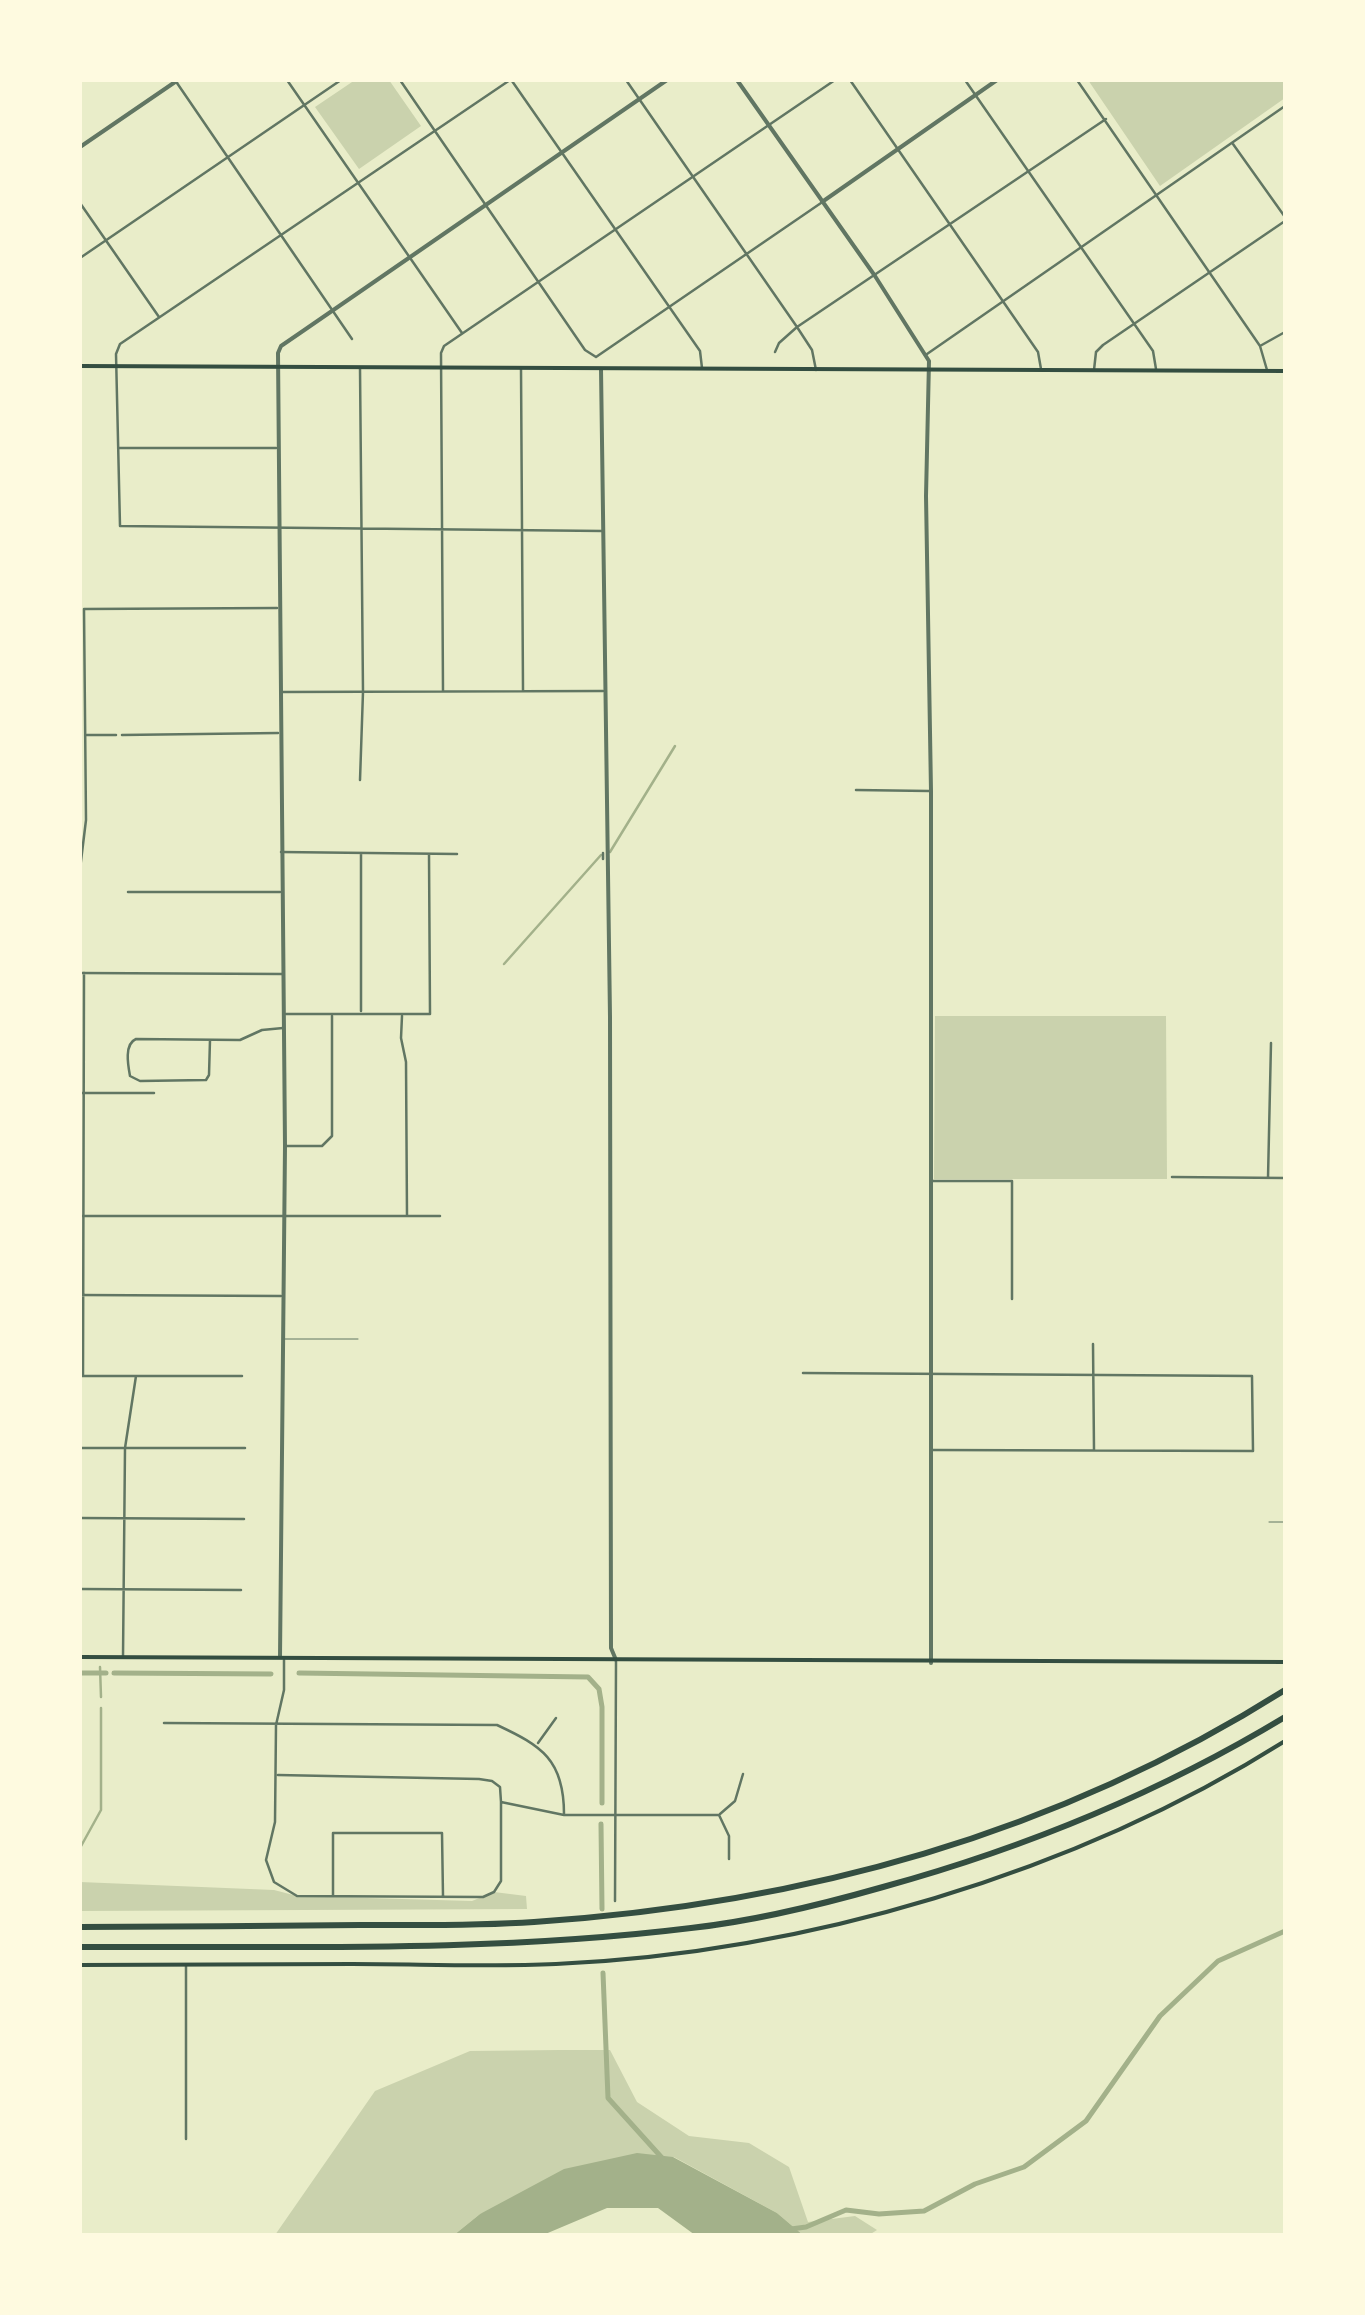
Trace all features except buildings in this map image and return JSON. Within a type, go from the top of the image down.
[{"type":"highway","points":[[80,1927],[530,1922],[693,1906],[769,1894],[898,1863],[1023,1821],[1162,1760],[1225,1728],[1285,1690]]},
{"type":"highway","points":[[80,1947],[529,1943],[696,1928],[772,1914],[968,1864],[1029,1842],[1169,1780],[1236,1747],[1285,1716]]},
{"type":"main road","points":[[80,366],[1285,371]]},
{"type":"main road","points":[[80,1657],[1285,1662]]},
{"type":"main road","points":[[80,1965],[557,1964],[672,1953],[762,1939],[914,1903],[1030,1864],[1185,1797],[1285,1741]]},
{"type":"street","points":[[287,80],[462,334]]},
{"type":"street","points":[[80,258],[341,80]]},
{"type":"street","points":[[400,80],[585,350],[596,357],[998,80]]},
{"type":"street","points":[[605,530],[123,528],[116,366],[120,344],[511,80],[700,351],[702,368]]},
{"type":"street","points":[[626,80],[797,327],[812,350],[816,370]]},
{"type":"street","points":[[276,1776],[492,1781],[500,1788],[501,1881],[494,1892],[483,1897],[296,1896],[284,1891],[268,1874],[266,1860],[274,1834],[276,1726],[284,1690],[284,974],[278,528],[281,346],[667,80]]},
{"type":"street","points":[[737,80],[927,354],[929,369],[926,496],[931,791],[931,1663]]},
{"type":"street","points":[[443,691],[444,346],[836,80]]},
{"type":"street","points":[[850,80],[1005,302],[1038,352],[1042,370]]},
{"type":"street","points":[[966,80],[1153,352],[1156,370]]},
{"type":"street","points":[[1077,80],[1260,346],[1267,370]]},
{"type":"street","points":[[80,146],[177,81],[352,340]]},
{"type":"street","points":[[927,354],[1285,106]]},
{"type":"street","points":[[775,352],[779,342],[797,327],[1106,118]]},
{"type":"street","points":[[1094,371],[1098,350],[1285,219],[1232,143]]},
{"type":"street","points":[[80,203],[160,318]]},
{"type":"street","points":[[1260,346],[1285,332]]},
{"type":"street","points":[[360,367],[360,780]]},
{"type":"street","points":[[521,367],[523,691]]},
{"type":"street","points":[[602,369],[610,1017],[610,1648],[616,1660],[614,1901]]},
{"type":"street","points":[[118,448],[280,448]]},
{"type":"street","points":[[80,869],[86,735],[84,609],[279,608]]},
{"type":"street","points":[[280,692],[605,691]]},
{"type":"street","points":[[122,735],[280,733]]},
{"type":"street","points":[[86,735],[116,735]]},
{"type":"street","points":[[856,790],[931,791]]},
{"type":"street","points":[[280,852],[457,854]]},
{"type":"street","points":[[603,852],[603,859]]},
{"type":"street","points":[[360,853],[361,1014]]},
{"type":"street","points":[[284,1014],[430,1014],[429,854]]},
{"type":"street","points":[[128,892],[282,892]]},
{"type":"street","points":[[242,1376],[82,1376],[82,974],[284,974]]},
{"type":"street","points":[[284,1146],[322,1146],[332,1136],[332,1014]]},
{"type":"street","points":[[402,1014],[407,1216]]},
{"type":"street","points":[[210,1040],[206,1080],[140,1080],[130,1076],[128,1045],[132,1040],[210,1040],[240,1040],[262,1030],[284,1028]]},
{"type":"street","points":[[1268,1178],[1271,1043]]},
{"type":"street","points":[[82,1093],[154,1093]]},
{"type":"street","points":[[1172,1178],[1285,1178]]},
{"type":"street","points":[[930,1181],[1012,1181],[1012,1298]]},
{"type":"street","points":[[82,1216],[440,1216]]},
{"type":"street","points":[[82,1295],[282,1296]]},
{"type":"street","points":[[1094,1344],[1094,1450]]},
{"type":"street","points":[[804,1373],[1252,1376],[1253,1451],[932,1450]]},
{"type":"street","points":[[122,1657],[125,1448],[136,1376]]},
{"type":"street","points":[[80,1448],[244,1448]]},
{"type":"street","points":[[80,1518],[244,1519]]},
{"type":"street","points":[[80,1590],[242,1590]]},
{"type":"street","points":[[430,1725],[432,1718]]},
{"type":"street","points":[[537,1744],[556,1718]]},
{"type":"street","points":[[497,1725],[498,1719]]},
{"type":"street","points":[[164,1723],[497,1725],[537,1744],[553,1764],[564,1786],[564,1815]]},
{"type":"street","points":[[501,1802],[564,1815],[719,1815],[735,1801],[743,1774]]},
{"type":"street","points":[[719,1815],[729,1836],[728,1859]]},
{"type":"street","points":[[333,1896],[333,1833],[442,1833],[442,1897]]},
{"type":"street","points":[[186,1965],[186,2140]]},
{"type":"lane","points":[[282,1338],[358,1339]]},
{"type":"lane","points":[[1269,1522],[1285,1522]]},
{"type":"shaded area","points":[[355,80],[389,80],[421,126],[359,169],[315,107]]},
{"type":"shaded area","points":[[1088,80],[1285,80],[1285,98],[1160,186]]},
{"type":"shaded area","points":[[935,1016],[1166,1016],[1167,1179],[934,1179]]},
{"type":"shaded area","points":[[80,1882],[274,1890],[297,1896],[472,1901],[494,1892],[526,1896],[527,1909],[80,1911]]},
{"type":"shaded area","points":[[610,2050],[637,2102],[689,2136],[749,2143],[789,2167],[808,2222],[855,2216],[877,2230],[869,2235],[803,2235],[777,2213],[674,2157],[480,2214],[454,2235],[275,2235],[375,2091],[470,2051]]},
{"type":"shaded area","points":[[637,2153],[673,2157],[777,2213],[803,2235],[695,2235],[658,2208],[607,2208],[543,2235],[454,2235],[480,2214],[564,2169]]},
{"type":"waterway","points":[[610,852],[675,746]]},
{"type":"waterway","points":[[504,964],[601,855]]},
{"type":"waterway","points":[[100,1667],[101,1697]]},
{"type":"waterway","points":[[80,1673],[106,1673]]},
{"type":"waterway","points":[[114,1673],[271,1674]]},
{"type":"waterway","points":[[299,1673],[588,1677],[599,1689],[602,1707],[602,1803]]},
{"type":"waterway","points":[[80,1848],[101,1810],[101,1708]]},
{"type":"waterway","points":[[601,1824],[602,1909]]},
{"type":"waterway","points":[[791,2229],[806,2227],[846,2210],[879,2214],[924,2211],[975,2184],[1024,2167],[1086,2121],[1160,2016],[1218,1961],[1285,1931]]},
{"type":"waterway","points":[[603,1973],[608,2098],[663,2159]]}]
